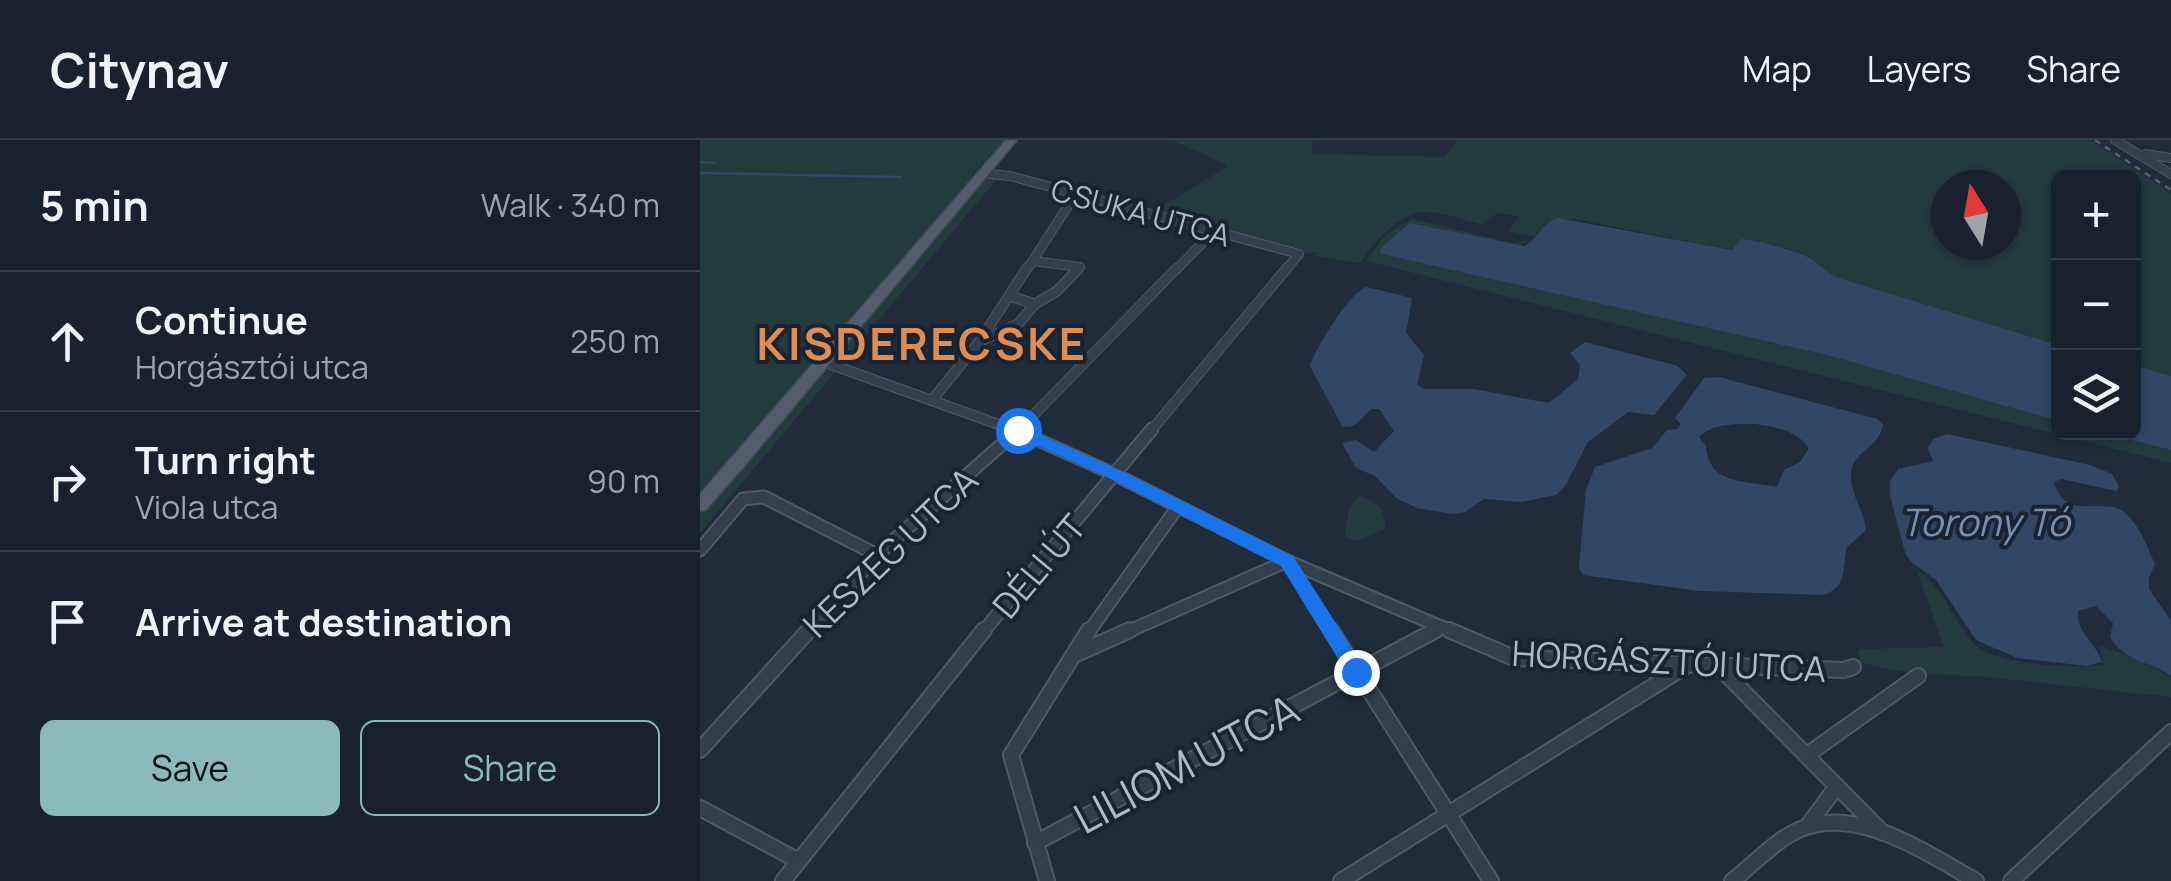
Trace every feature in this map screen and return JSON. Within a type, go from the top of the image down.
[{"type":"main road","points":[[700,505],[824,362],[904,261],[1012,140]]},
{"type":"street","points":[[2115,140],[2171,174]]},
{"type":"street","points":[[2138,152],[2171,158]]},
{"type":"street","name":"CSUKA UTCA","points":[[982,172],[1298,254]]},
{"type":"street","points":[[933,399],[979,342],[1075,194]]},
{"type":"street","name":"KESZEG UTCA","points":[[700,750],[876,555],[1018,430],[1214,232]]},
{"type":"street","name":"DÉLI ÚT","points":[[783,881],[1298,254]]},
{"type":"street","points":[[1000,311],[1034,304],[1058,291],[1080,267],[1033,260]]},
{"type":"street","points":[[1010,296],[1034,304]]},
{"type":"street","points":[[979,342],[1018,324],[1034,304]]},
{"type":"street","name":"HORGÁSZTÓI UTCA","points":[[824,362],[1018,430],[1287,561],[1514,658],[1844,670],[1853,667]]},
{"type":"street","points":[[700,550],[743,499],[764,497],[876,555]]},
{"type":"street","points":[[1046,881],[1011,755],[1074,655],[1177,508]]},
{"type":"street","points":[[1074,655],[1287,561],[1491,881]]},
{"type":"street","name":"LILIOM UTCA","points":[[1035,843],[1442,626]]},
{"type":"street","points":[[1340,881],[1689,664]]},
{"type":"street","points":[[1717,665],[1885,834],[1976,881]]},
{"type":"street","points":[[1807,756],[1918,676]]},
{"type":"street","points":[[2011,881],[2171,732]]},
{"type":"street","points":[[1732,881],[1809,824],[1837,786]]},
{"type":"street","points":[[700,808],[798,860]]},
{"type":"street","points":[[1809,824],[1885,834]]},
{"type":"green space","points":[[700,140],[1005,140],[971,176],[997,179],[700,533]]},
{"type":"green space","points":[[1172,140],[1313,140],[1311,154],[1445,157],[1458,140],[2091,140],[2136,170],[2051,170],[2051,343],[1839,278],[1818,268],[1809,256],[1770,244],[1732,250],[1573,219],[1546,222],[1535,237],[1509,231],[1519,217],[1498,212],[1483,225],[1421,212],[1387,231],[1362,263],[1313,256],[1319,252],[1306,253],[1153,212],[1228,166]]},
{"type":"green space","points":[[2141,173],[2171,193],[2171,376],[2141,367]]},
{"type":"green space","points":[[1413,219],[1513,243],[1533,240],[1519,246],[1410,223],[1381,254],[1827,355],[2051,419],[2051,433],[1366,261],[1386,234]]},
{"type":"green space","points":[[2079,440],[2132,440],[2171,450],[2171,463]]},
{"type":"green space","points":[[1361,495],[1380,508],[1385,529],[1359,540],[1345,538],[1350,508]]},
{"type":"green space","points":[[1916,569],[1936,588],[1980,649],[2022,662],[2077,666],[2104,664],[2099,646],[2147,664],[2171,678],[2171,697],[1978,676],[1913,674],[1860,663],[1859,649],[1944,647]]},
{"type":"water","points":[[1558,218],[1732,250],[1741,239],[1767,244],[1808,257],[1839,278],[2051,343],[2051,419],[1827,355],[1381,254],[1380,249],[1410,223],[1524,246],[1547,223]]},
{"type":"water","points":[[1366,287],[1412,298],[1406,333],[1424,355],[1417,385],[1424,389],[1473,389],[1549,403],[1578,379],[1580,365],[1570,353],[1585,342],[1678,366],[1687,375],[1654,415],[1628,412],[1588,442],[1565,486],[1556,495],[1521,502],[1484,499],[1465,512],[1452,514],[1417,508],[1396,498],[1375,476],[1356,468],[1342,443],[1356,440],[1374,452],[1394,431],[1379,409],[1372,409],[1352,426],[1342,426],[1310,366],[1342,310]]},
{"type":"water","points":[[2141,367],[2171,376],[2171,450],[2132,440],[2141,440]]},
{"type":"water","points":[[1719,377],[1877,419],[1883,424],[1877,439],[1852,468],[1853,490],[1866,530],[1847,547],[1840,582],[1831,592],[1823,595],[1700,591],[1583,575],[1579,567],[1586,490],[1595,467],[1652,448],[1667,430],[1677,429],[1681,424],[1675,418],[1704,378]],"holes":[[[1726,425],[1763,425],[1792,433],[1809,448],[1800,462],[1784,470],[1777,487],[1730,478],[1714,468],[1699,437]]]},
{"type":"water","name":"Torony Tó","points":[[1947,434],[2090,465],[2112,474],[2119,486],[2117,491],[2061,479],[2054,482],[2058,493],[2070,504],[2121,510],[2139,531],[2155,564],[2149,589],[2171,621],[2171,676],[2123,652],[2110,637],[2113,623],[2096,606],[2078,611],[2078,618],[2102,662],[2087,666],[2017,658],[1976,640],[1936,580],[1910,561],[1890,496],[1890,481],[1898,469],[1933,461],[1928,448],[1933,439]]},
{"type":"waterway","points":[[700,162],[715,163]]},
{"type":"waterway","points":[[700,173],[901,177]]},
{"type":"railway","points":[[2095,140],[2171,190]]},
{"type":"district","name":"KISDERECSKE","points":[[922,343]]},
{"type":"route","points":[[1018,430],[1287,561],[1356,672]]}]
